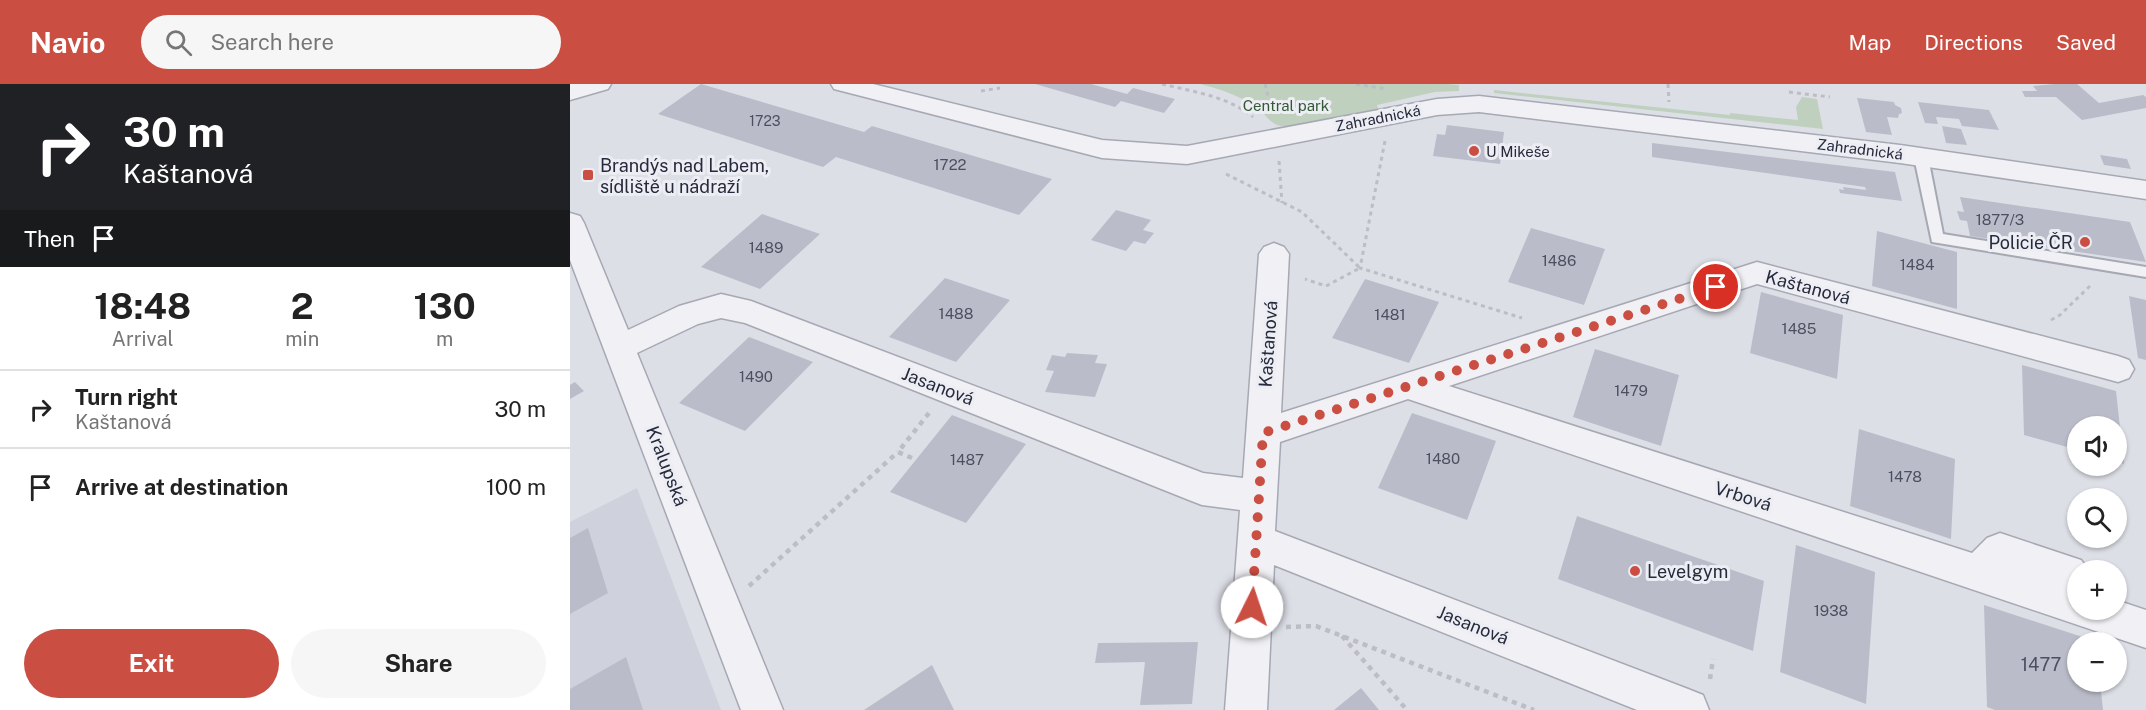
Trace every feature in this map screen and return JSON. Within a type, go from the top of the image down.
[{"type":"street","points":[[570,92],[599,84]]},
{"type":"street","name":"Zahradnická","points":[[843,84],[1102,149],[1186,155],[1437,107],[1479,104],[1920,157],[2146,190]]},
{"type":"street","name":"Kralupská","points":[[570,223],[762,710]]},
{"type":"street","name":"Kaštanová","points":[[1246,710],[1274,261]]},
{"type":"street","name":"Kaštanová","points":[[1263,433],[1757,273],[2118,369]]},
{"type":"street","name":"Jasanová","points":[[620,347],[690,314],[721,306],[751,313],[1202,489],[1258,496]]},
{"type":"street","name":"Vrbová","points":[[1408,386],[1978,573],[2000,550],[2067,573]]},
{"type":"street","name":"Jasanová","points":[[1257,543],[1288,552],[1688,710]]},
{"type":"street","points":[[2124,620],[2146,629]]},
{"type":"lane","name":"Zahradnická","points":[[1920,157],[1936,238],[2146,272]]},
{"type":"path","points":[[1162,84],[1245,108],[1275,139],[1279,152],[1282,203]]},
{"type":"path","points":[[1789,92],[1830,97]]},
{"type":"path","points":[[1360,268],[1388,129],[1395,116]]},
{"type":"path","points":[[1216,169],[1302,212],[1360,268],[1573,333]]},
{"type":"path","points":[[1274,261],[1326,286],[1360,268]]},
{"type":"path","points":[[2013,341],[2061,315],[2111,266]]},
{"type":"path","points":[[745,589],[898,452],[948,390]]},
{"type":"path","points":[[898,452],[912,458]]},
{"type":"path","points":[[1282,627],[1316,626],[1534,710]]},
{"type":"path","points":[[1342,635],[1407,710]]},
{"type":"shaded area","points":[[637,488],[721,710],[570,710],[570,522]]},
{"type":"green space","name":"Central park","points":[[1200,84],[1447,84],[1459,85],[1459,91],[1435,92],[1377,105],[1378,109],[1310,124],[1285,126],[1277,125],[1259,109],[1242,99]]},
{"type":"green space","points":[[1494,90],[1798,120],[1796,107],[1802,97],[1817,99],[1823,129],[1494,93]]},
{"type":"building","points":[[701,84],[864,132],[872,126],[1052,179],[1019,215],[836,157],[823,167],[658,114]]},
{"type":"building","points":[[1035,84],[1091,84],[1127,94],[1133,88],[1175,99],[1164,113],[1121,101],[1115,107]]},
{"type":"building","points":[[2077,84],[2099,103],[2143,95],[2146,97],[2146,108],[2082,120],[2056,97],[2025,97],[2022,91],[2037,91],[2033,86]]},
{"type":"building","points":[[1857,98],[1894,102],[1901,108],[1902,113],[1898,118],[1887,117],[1892,135],[1866,132]]},
{"type":"building","points":[[1918,102],[1989,110],[1999,130],[1962,126],[1959,119],[1936,117],[1938,124],[1925,123]]},
{"type":"building","points":[[1447,125],[1504,132],[1500,164],[1433,156],[1437,134],[1445,135]]},
{"type":"building","points":[[1942,126],[1961,129],[1967,145],[1946,143]]},
{"type":"building","points":[[1652,143],[1895,172],[1902,201],[1840,193],[1839,189],[1844,190],[1843,187],[1866,190],[1865,187],[1652,157]]},
{"type":"building","points":[[2100,155],[2127,159],[2131,169],[2104,165]]},
{"type":"building","points":[[1960,197],[2130,222],[2146,262],[1970,236],[1967,221],[1960,220],[1957,211],[1964,212]]},
{"type":"building","points":[[1116,210],[1151,220],[1143,230],[1154,233],[1145,244],[1134,241],[1126,251],[1091,240]]},
{"type":"building","points":[[762,214],[820,234],[760,289],[701,267]]},
{"type":"building","points":[[1531,228],[1605,249],[1584,305],[1508,282]]},
{"type":"building","points":[[1877,231],[1957,252],[1957,309],[1872,286]]},
{"type":"building","points":[[945,278],[1010,300],[956,362],[889,337]]},
{"type":"building","points":[[1365,279],[1439,302],[1409,363],[1332,338]]},
{"type":"building","points":[[1761,292],[1843,315],[1837,379],[1750,353]]},
{"type":"building","points":[[2129,296],[2146,300],[2146,360],[2138,358]]},
{"type":"building","points":[[749,337],[813,362],[745,431],[679,403]]},
{"type":"building","points":[[1595,349],[1679,375],[1661,446],[1573,417]]},
{"type":"building","points":[[1067,353],[1098,355],[1095,363],[1107,364],[1095,397],[1045,392],[1054,371],[1046,370],[1052,355],[1065,357]]},
{"type":"building","points":[[2022,365],[2116,391],[2119,416],[2067,416],[2067,447],[2024,435]]},
{"type":"building","points":[[575,382],[584,391],[570,399],[570,385]]},
{"type":"building","points":[[1412,413],[1496,441],[1467,520],[1378,488]]},
{"type":"building","points":[[952,415],[1026,444],[966,523],[890,492]]},
{"type":"building","points":[[1859,429],[1955,459],[1951,539],[1850,506]]},
{"type":"building","points":[[1577,516],[1764,581],[1753,651],[1558,579]]},
{"type":"building","points":[[588,528],[608,593],[570,614],[570,538]]},
{"type":"building","points":[[1796,545],[1875,572],[1866,704],[1780,672]]},
{"type":"building","points":[[1984,605],[2067,632],[2067,692],[2101,692],[2103,710],[1995,710],[1987,707]]},
{"type":"building","points":[[1198,642],[1192,704],[1140,705],[1145,662],[1095,663],[1098,643]]},
{"type":"building","points":[[626,657],[643,710],[570,710],[570,689]]},
{"type":"building","points":[[932,665],[954,710],[864,710]]},
{"type":"building","points":[[1361,688],[1379,710],[1334,710]]},
{"type":"place","name":"U Mikeše","points":[[1474,151]]},
{"type":"place","name":"Brandýs nad Labem, sídliště u nádraží","points":[[588,175]]},
{"type":"place","name":"Policie ČR","points":[[2085,242]]},
{"type":"place","name":"Levelgym","points":[[1635,571]]},
{"type":"route","points":[[1252,607],[1263,433],[1716,287]]}]
